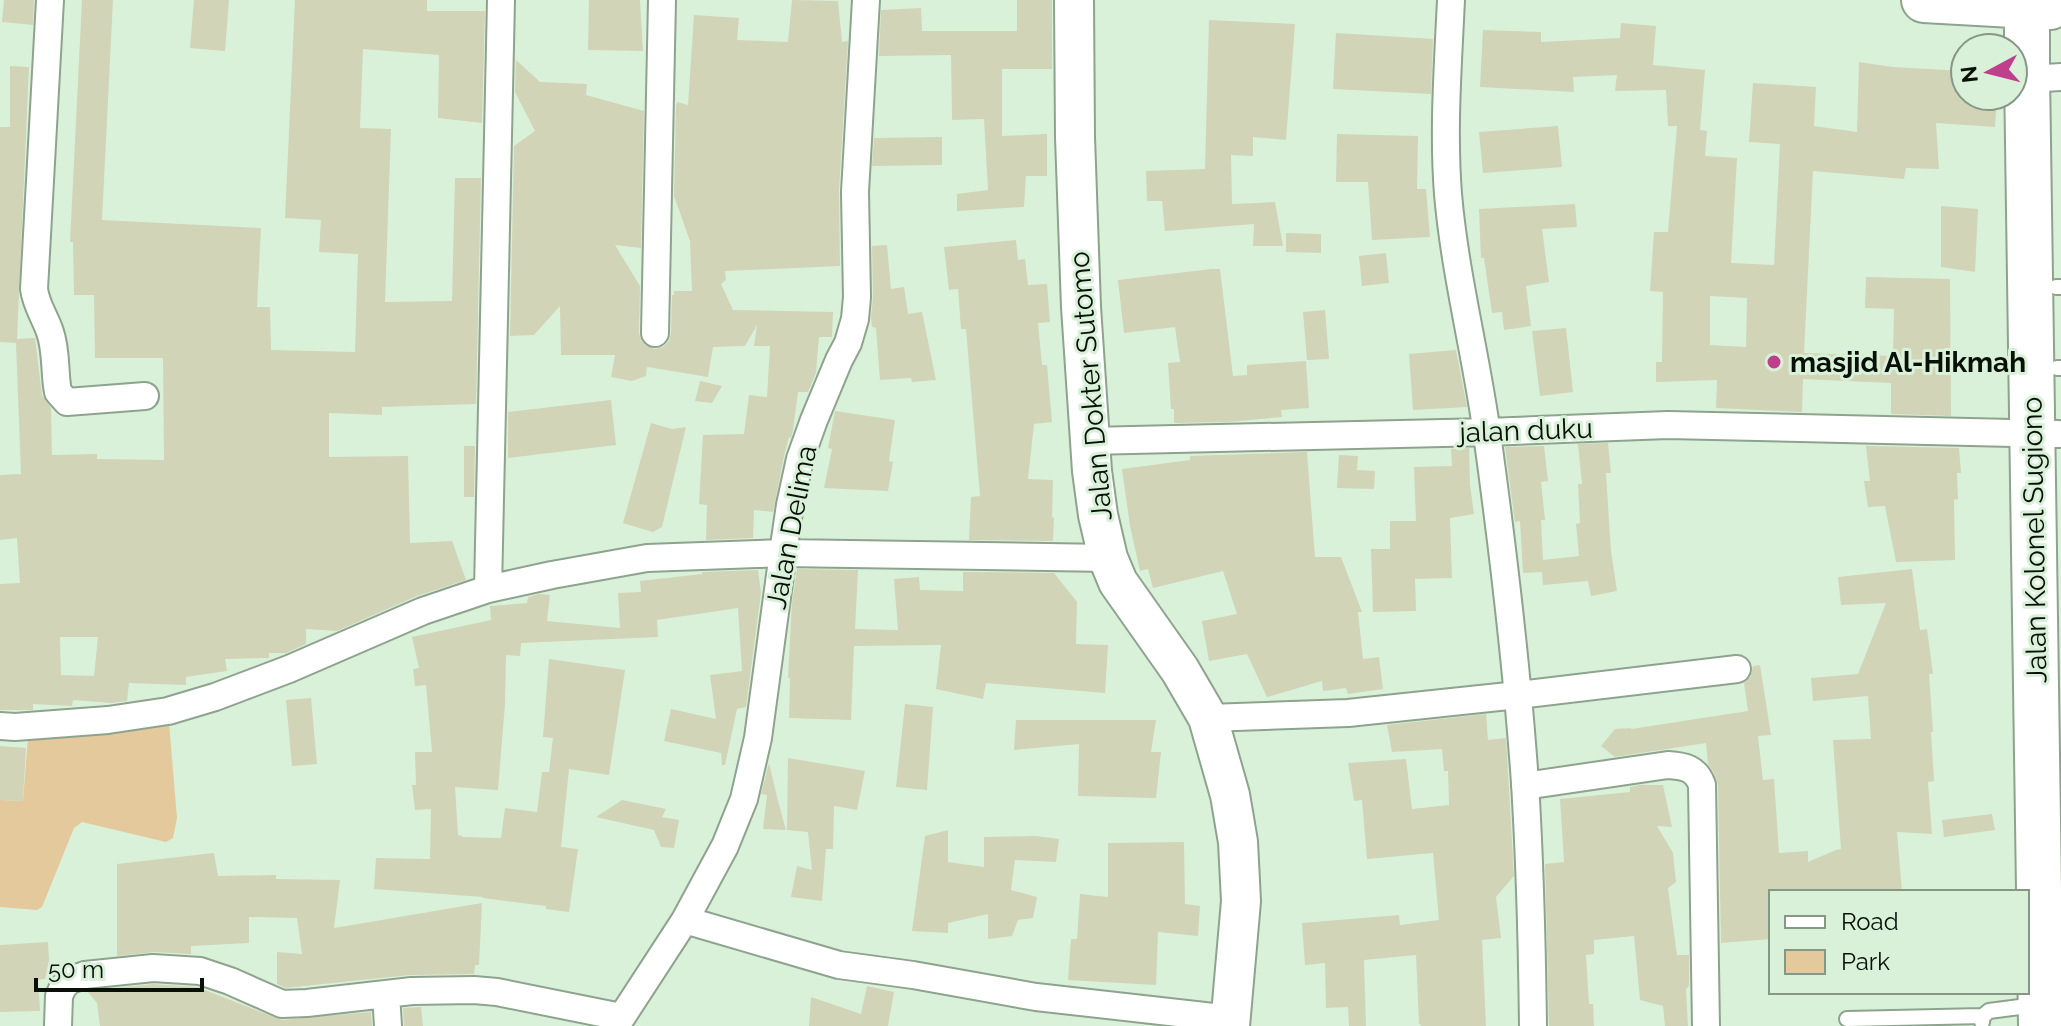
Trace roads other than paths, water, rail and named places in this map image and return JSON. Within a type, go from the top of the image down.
[{"type":"highway","points":[[1924,0],[2038,3],[2047,78],[2058,287],[2059,368],[2045,434],[2061,883]]},
{"type":"highway","name":"Jalan Kolonel Sugiono","points":[[2045,434],[2047,78]]},
{"type":"highway","name":"Jalan Kolonel Sugiono","points":[[2041,1015],[2046,509]]},
{"type":"main road","name":"Jalan Dokter Sutomo","points":[[1074,0],[1075,165],[1089,441],[1098,515],[1108,558],[1118,582],[1180,670],[1208,718],[1230,795],[1238,842],[1241,901],[1230,1023]]},
{"type":"street","points":[[50,0],[34,289],[40,312],[50,330],[58,392],[67,402],[145,396]]},
{"type":"street","points":[[488,589],[501,0]]},
{"type":"street","points":[[655,333],[662,0]]},
{"type":"street","name":"Jalan Delima","points":[[618,1021],[685,920],[725,846],[744,799],[758,738],[790,505],[800,459],[855,319],[855,192],[866,0]]},
{"type":"street","points":[[1451,0],[1448,192],[1487,432],[1518,695],[1532,939],[1533,1026]]},
{"type":"street","name":"jalan duku","points":[[1089,441],[1668,425],[2045,434]]},
{"type":"street","points":[[0,726],[108,720],[168,711],[230,692],[423,611],[488,589],[647,558],[783,553],[1108,558]]},
{"type":"street","points":[[1208,718],[1348,713],[1737,669]]},
{"type":"street","points":[[1525,786],[1668,765],[1692,769],[1699,776],[1702,785],[1706,1026]]},
{"type":"street","points":[[685,920],[839,965],[1036,997],[1230,1023]]},
{"type":"street","points":[[58,1026],[59,996],[70,980],[85,975],[153,968],[200,971],[282,1004],[412,991],[497,992],[618,1021]]},
{"type":"street","points":[[386,994],[388,1026]]},
{"type":"lane","points":[[1847,1019],[1982,1021],[1989,1011],[2041,1015]]},
{"type":"place","name":"masjid Al-Hikmah","points":[[1774,362]]}]
